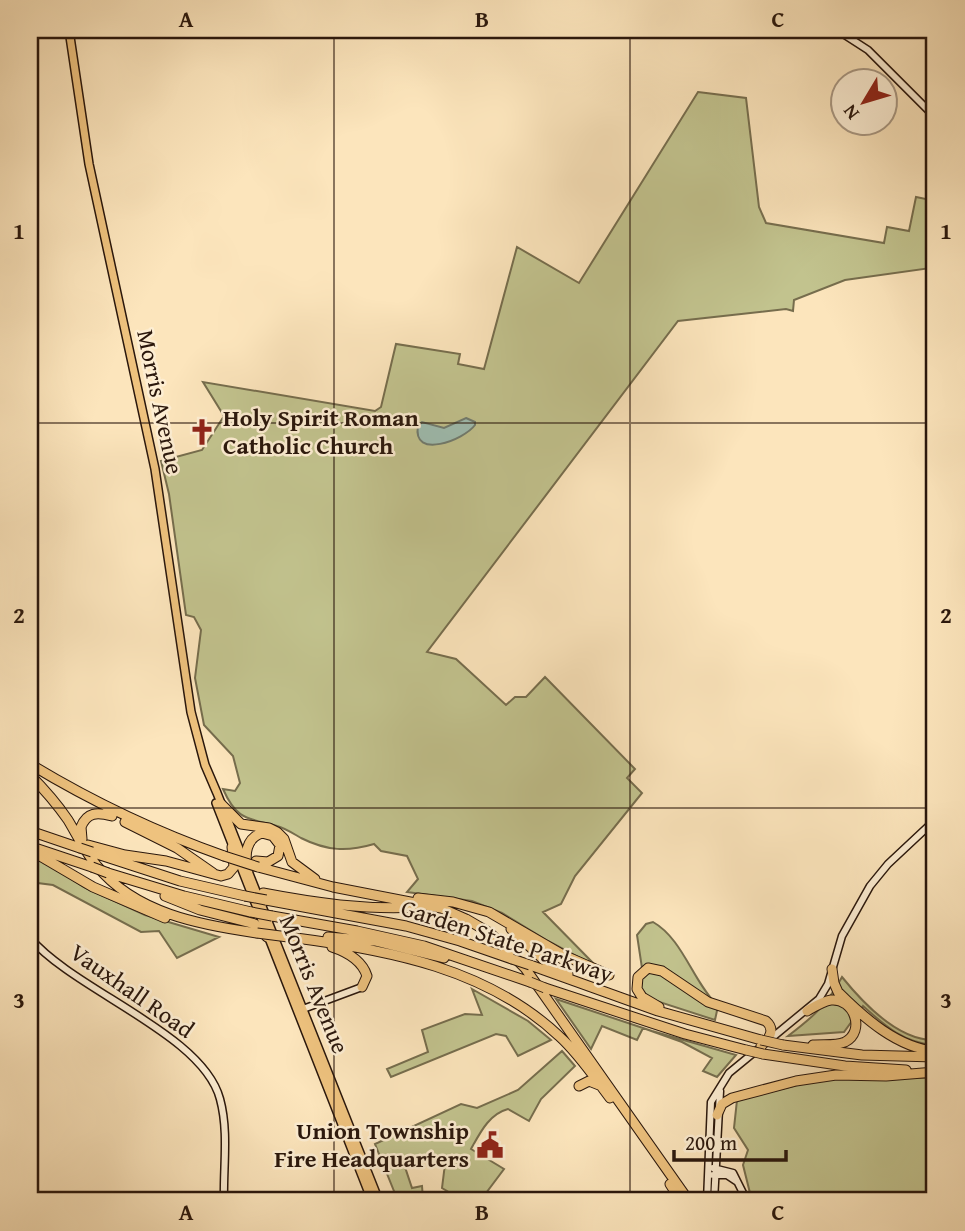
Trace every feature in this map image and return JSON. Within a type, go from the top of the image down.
[{"type":"highway","points":[[30,764],[70,789],[174,837],[333,887],[434,906],[472,922],[506,946],[525,968],[572,1043],[689,1201]]},
{"type":"highway","points":[[30,775],[62,811],[87,852],[120,888],[153,906],[192,921],[380,951],[419,961],[458,974],[524,1008],[572,1043]]},
{"type":"highway","points":[[70,789],[80,798],[112,816],[177,848],[217,876]]},
{"type":"highway","points":[[221,804],[237,821],[247,826],[269,828],[277,832],[285,842],[283,855]]},
{"type":"highway","points":[[87,852],[81,835],[81,825],[86,817],[94,813],[112,816]]},
{"type":"highway","name":"Garden State Parkway","points":[[30,830],[87,852],[180,881],[406,926],[460,941],[762,1047],[853,1066],[935,1071]]},
{"type":"highway","points":[[248,870],[246,854],[251,839],[260,833],[271,835],[279,843],[283,855],[299,869],[333,887]]},
{"type":"highway","points":[[87,852],[166,861],[217,876],[226,875],[233,869],[235,860],[232,847]]},
{"type":"highway","points":[[30,848],[89,885],[155,914],[195,926],[228,931],[242,930]]},
{"type":"highway","name":"Garden State Parkway","points":[[30,848],[87,852],[108,873],[152,887],[251,912],[412,943],[445,952],[602,1007],[685,1034],[746,1050],[783,1045],[862,1055],[935,1057]]},
{"type":"highway","points":[[257,864],[283,855]]},
{"type":"highway","points":[[152,887],[165,896],[192,907],[250,923],[260,928],[268,938]]},
{"type":"highway","points":[[359,893],[458,903],[494,914],[562,955],[609,975]]},
{"type":"highway","points":[[265,896],[388,909],[434,906]]},
{"type":"highway","points":[[458,903],[505,925],[548,963],[594,988]]},
{"type":"highway","points":[[153,906],[250,923]]},
{"type":"highway","points":[[296,938],[334,937],[383,943],[530,982]]},
{"type":"highway","points":[[296,938],[334,948],[354,958],[366,972],[367,979],[362,987]]},
{"type":"highway","points":[[672,1015],[638,993],[636,981],[644,970],[660,969],[708,1002],[766,1021],[771,1026],[771,1034],[762,1047]]},
{"type":"highway","points":[[832,969],[834,986],[838,992],[891,1036],[908,1046],[935,1051]]},
{"type":"highway","points":[[783,1045],[836,1044],[848,1040],[854,1031],[856,1020],[853,1012],[828,981]]},
{"type":"highway","points":[[807,1012],[830,1000],[847,1005]]},
{"type":"highway","points":[[579,1052],[648,1149],[681,1201]]},
{"type":"highway","points":[[717,1115],[722,1104],[732,1098],[808,1079],[935,1071]]},
{"type":"highway","points":[[579,1086],[589,1081],[601,1086]]},
{"type":"main road","name":"Morris Avenue","points":[[69,30],[89,164],[155,469],[191,712],[210,782],[232,847],[372,1201]]},
{"type":"main road","name":"Morris Avenue","points":[[210,782],[248,870],[379,1201]]},
{"type":"street","points":[[837,30],[868,50],[935,117]]},
{"type":"street","points":[[714,1201],[710,1108],[714,1096],[734,1068],[807,1012],[821,996],[842,936],[874,879],[935,820]]},
{"type":"street","name":"Vauxhall Road","points":[[30,938],[67,970],[178,1044],[198,1062],[213,1081],[220,1097],[224,1119],[225,1201]]},
{"type":"street","points":[[303,1009],[362,987]]},
{"type":"street","points":[[707,1201],[721,1085]]},
{"type":"street","points":[[712,1171],[731,1177],[742,1189],[747,1201]]},
{"type":"green space","points":[[698,92],[746,98],[759,207],[766,223],[884,243],[887,227],[909,231],[916,197],[926,199],[931,268],[845,280],[794,300],[793,311],[786,309],[678,321],[427,652],[456,659],[506,705],[515,697],[526,697],[545,677],[635,769],[627,778],[642,793],[575,876],[561,904],[543,912],[597,967],[502,913],[472,901],[407,892],[418,879],[407,856],[381,851],[374,844],[346,849],[320,846],[280,827],[244,816],[233,807],[223,789],[235,791],[240,783],[233,756],[204,725],[195,678],[201,630],[194,617],[186,615],[169,494],[161,461],[202,450],[224,416],[203,382],[375,411],[381,407],[396,344],[460,354],[458,364],[484,369],[517,247],[579,283]]},
{"type":"green space","points":[[30,852],[84,887],[145,915],[219,937],[177,958],[159,931],[141,932],[53,885],[30,882]]},
{"type":"green space","points":[[653,922],[672,939],[718,1006],[715,1020],[650,999],[640,988],[642,968],[637,935],[646,924]]},
{"type":"green space","points":[[842,977],[883,1019],[908,1034],[935,1040],[935,1045],[904,1037],[887,1027],[863,1006],[844,1032],[788,1036],[819,1010]]},
{"type":"green space","points":[[472,989],[528,1021],[551,1040],[518,1056],[506,1036],[496,1034],[391,1077],[387,1069],[428,1052],[422,1030],[465,1014],[482,1015]]},
{"type":"green space","points":[[556,999],[643,1028],[637,1040],[602,1026],[591,1049]]},
{"type":"green space","points":[[643,1028],[736,1055],[717,1077],[703,1071],[712,1058],[682,1042]]},
{"type":"green space","points":[[562,1051],[575,1066],[541,1099],[529,1121],[508,1109],[501,1111],[486,1125],[471,1149],[504,1169],[480,1201],[464,1201],[442,1188],[446,1156],[403,1161],[412,1188],[422,1186],[423,1199],[398,1201],[375,1144],[461,1104],[477,1108],[518,1090]]},
{"type":"green space","points":[[935,1078],[935,1201],[752,1201],[743,1165],[748,1150],[734,1128],[737,1100],[822,1079]]},
{"type":"shaded area","points":[[466,418],[475,422],[475,425],[451,441],[430,445],[418,436],[418,426],[422,422],[444,428]]},
{"type":"place","name":"Holy Spirit Roman Catholic Church","points":[[202,432]]},
{"type":"place","name":"Union Township Fire Headquarters","points":[[490,1145]]}]
